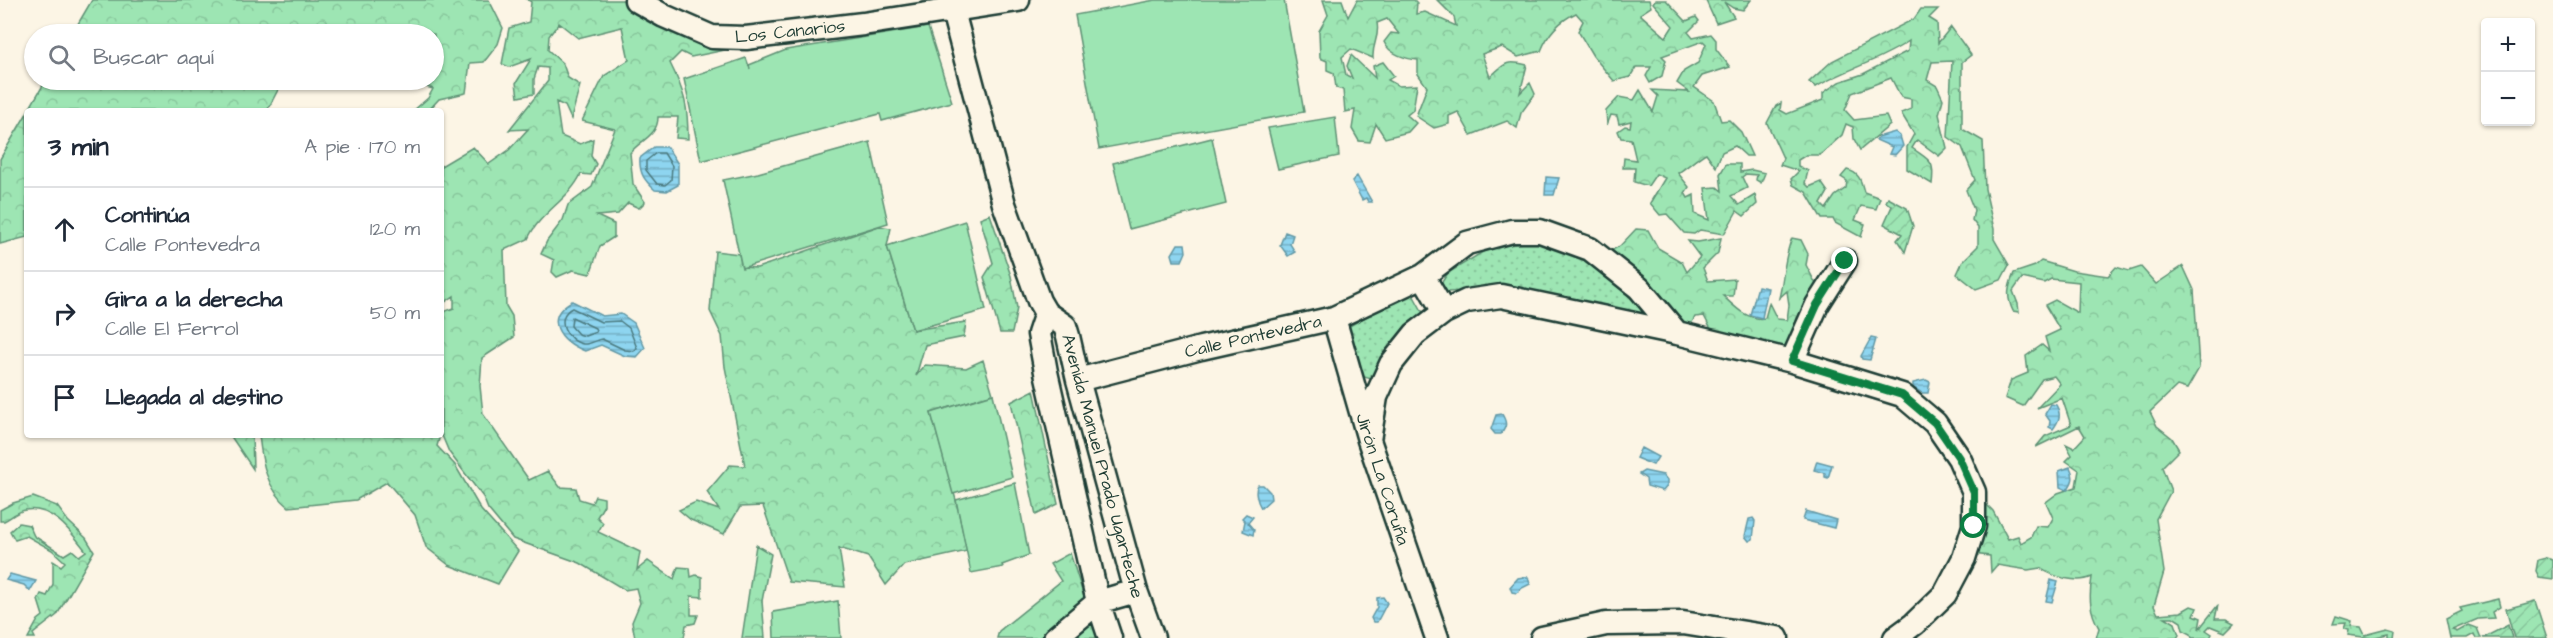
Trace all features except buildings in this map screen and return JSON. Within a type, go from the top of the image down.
[{"type":"street","name":"Los Canarios","points":[[636,0],[668,8],[712,37],[746,38],[863,24],[951,5],[1018,0]]},
{"type":"street","points":[[951,5],[1004,204],[1039,301],[1046,313]]},
{"type":"street","name":"Calle Pontevedra","points":[[1078,380],[1201,348],[1334,318],[1423,276],[1467,243],[1512,231],[1540,231],[1590,249],[1639,288],[1677,333]]},
{"type":"street","points":[[1792,361],[1817,305],[1845,261]]},
{"type":"street","points":[[1423,276],[1444,312]]},
{"type":"street","points":[[1369,440],[1376,397],[1391,364],[1415,334],[1444,312],[1467,301],[1501,296],[1677,333],[1792,361],[1902,395],[1935,423],[1959,458],[1974,492],[1974,526],[1964,558],[1945,594],[1914,624],[1894,638]]},
{"type":"street","name":"Avenida Manuel Prado Ugarteche","points":[[1110,638],[1098,602],[1046,372],[1040,334],[1046,313],[1065,326],[1136,591],[1153,638]]},
{"type":"street","name":"Jirón La Coruña","points":[[1334,318],[1369,440],[1437,638]]},
{"type":"street","points":[[1056,638],[1098,602],[1136,591]]},
{"type":"street","points":[[1542,638],[1606,624],[1683,623],[1777,638]]},
{"type":"green space","points":[[92,0],[489,0],[503,28],[498,44],[484,62],[470,63],[466,93],[439,99],[431,108],[416,108],[428,98],[432,90],[444,90],[444,24],[78,24]]},
{"type":"green space","points":[[528,0],[628,0],[735,48],[691,57],[681,52],[670,63],[685,100],[688,139],[676,138],[678,117],[658,117],[652,133],[630,153],[633,184],[645,202],[639,208],[628,203],[618,214],[597,216],[614,224],[614,237],[600,246],[590,274],[573,270],[557,277],[552,272],[554,260],[541,254],[547,241],[563,220],[568,205],[592,187],[615,129],[582,121],[604,76],[629,60],[622,27],[578,38],[559,23],[549,36],[548,50],[563,64],[568,78],[580,85],[571,119],[565,106],[556,102],[561,136],[580,144],[593,139],[591,156],[596,164],[591,175],[581,174],[569,191],[539,222],[528,239],[504,250],[506,306],[512,316],[514,337],[482,358],[480,386],[483,414],[529,480],[548,471],[560,487],[576,488],[579,499],[592,503],[595,496],[604,498],[604,505],[597,517],[603,523],[598,532],[640,552],[637,570],[648,561],[674,579],[678,567],[690,568],[691,577],[696,575],[702,577],[702,597],[691,596],[691,615],[698,615],[695,623],[686,625],[684,638],[635,638],[632,622],[640,603],[636,588],[625,590],[580,563],[513,539],[488,509],[483,497],[449,452],[443,438],[444,314],[454,308],[454,296],[445,302],[444,299],[444,164],[473,147],[489,164],[509,150],[528,129],[509,130],[548,81],[548,68],[538,67],[534,79],[534,94],[518,97],[516,83],[531,59],[509,67],[502,64],[509,28],[529,22],[531,2]]},
{"type":"green space","points":[[1155,0],[1284,0],[1304,112],[1099,149],[1075,15]]},
{"type":"green space","points":[[1323,0],[1342,0],[1348,17],[1357,0],[1414,0],[1417,3],[1416,14],[1425,12],[1456,26],[1454,17],[1437,0],[1649,0],[1651,7],[1640,14],[1666,37],[1673,26],[1653,3],[1655,0],[1666,0],[1686,21],[1696,17],[1699,21],[1688,32],[1693,38],[1711,34],[1716,40],[1716,49],[1730,67],[1702,76],[1694,87],[1714,101],[1721,121],[1729,120],[1741,132],[1752,156],[1746,156],[1735,146],[1722,152],[1716,167],[1706,153],[1704,154],[1678,173],[1689,187],[1685,193],[1688,198],[1694,195],[1695,214],[1709,220],[1705,188],[1717,187],[1722,191],[1720,174],[1726,164],[1740,164],[1740,172],[1752,170],[1765,173],[1761,183],[1756,180],[1757,175],[1746,174],[1742,177],[1747,188],[1731,196],[1739,205],[1755,195],[1757,204],[1744,216],[1737,211],[1724,234],[1700,230],[1694,234],[1684,233],[1667,214],[1660,215],[1650,203],[1665,178],[1656,174],[1648,186],[1634,182],[1635,168],[1623,168],[1624,158],[1636,160],[1631,139],[1621,138],[1618,131],[1625,126],[1630,127],[1631,121],[1619,124],[1617,116],[1611,115],[1607,125],[1606,111],[1619,97],[1634,100],[1640,90],[1653,112],[1658,96],[1652,90],[1689,92],[1677,83],[1684,71],[1698,63],[1706,44],[1703,41],[1662,56],[1666,60],[1662,76],[1650,83],[1646,76],[1651,67],[1636,67],[1630,77],[1614,81],[1593,56],[1578,31],[1583,21],[1576,13],[1555,28],[1541,51],[1518,57],[1502,47],[1482,54],[1490,77],[1506,64],[1527,65],[1520,93],[1530,83],[1535,94],[1521,113],[1517,128],[1507,121],[1471,135],[1458,112],[1449,116],[1449,124],[1434,128],[1416,116],[1427,87],[1418,74],[1418,60],[1398,55],[1386,46],[1384,42],[1391,33],[1399,34],[1387,19],[1377,23],[1378,32],[1373,58],[1351,49],[1342,57],[1346,75],[1352,78],[1347,66],[1351,55],[1375,78],[1373,66],[1383,62],[1394,76],[1388,80],[1399,86],[1417,85],[1413,110],[1407,115],[1416,123],[1408,132],[1385,138],[1376,124],[1370,142],[1359,141],[1352,129],[1355,110],[1345,112],[1343,90],[1336,88],[1334,73],[1327,70],[1327,61],[1320,58],[1319,31],[1328,15]]},
{"type":"green space","points":[[1701,0],[1751,0],[1743,10],[1733,8],[1724,2],[1734,17],[1716,23],[1706,1]]},
{"type":"green space","points":[[1921,9],[1938,9],[1929,18],[1937,23],[1938,43],[1951,27],[1971,55],[1962,62],[1962,129],[1983,141],[1985,189],[1994,239],[2009,265],[2001,280],[1976,289],[1957,274],[1963,261],[1978,246],[1978,228],[1972,220],[1974,210],[1966,190],[1975,180],[1962,147],[1948,137],[1952,61],[1932,62],[1927,80],[1937,86],[1943,99],[1939,114],[1947,148],[1939,156],[1917,140],[1912,148],[1932,165],[1932,184],[1907,169],[1907,147],[1914,134],[1901,113],[1911,109],[1911,99],[1901,97],[1891,78],[1852,93],[1845,110],[1854,120],[1886,116],[1890,125],[1860,150],[1854,139],[1853,127],[1846,124],[1842,135],[1820,155],[1806,155],[1798,160],[1798,166],[1808,171],[1805,183],[1809,187],[1821,182],[1828,192],[1821,204],[1826,209],[1835,196],[1846,188],[1847,181],[1841,177],[1847,170],[1857,175],[1864,192],[1880,198],[1876,209],[1861,206],[1855,220],[1865,224],[1861,237],[1835,223],[1833,219],[1822,219],[1806,192],[1793,185],[1791,179],[1799,171],[1780,165],[1783,158],[1767,123],[1776,106],[1781,103],[1780,110],[1787,114],[1823,100],[1823,93],[1839,82],[1863,74],[1908,51],[1909,41],[1816,87],[1809,82],[1832,61],[1914,19]]},
{"type":"green space","points":[[928,27],[952,102],[882,121],[880,114],[701,161],[684,79],[746,58],[750,69],[749,65],[786,50]]},
{"type":"green space","points":[[40,90],[278,90],[269,108],[30,108]]},
{"type":"green space","points":[[1335,117],[1339,156],[1278,169],[1268,128]]},
{"type":"green space","points":[[24,118],[24,238],[0,244],[0,159]]},
{"type":"green space","points":[[1212,138],[1226,204],[1129,229],[1113,163]]},
{"type":"green space","points":[[870,142],[888,223],[742,268],[723,180],[758,173]]},
{"type":"green space","points":[[1888,198],[1907,208],[1913,226],[1905,252],[1897,240],[1902,234],[1884,224],[1892,206],[1886,202]]},
{"type":"green space","points":[[990,214],[1011,276],[1017,308],[1012,333],[1000,333],[984,277],[993,263],[980,218]]},
{"type":"green space","points":[[965,221],[986,310],[913,330],[887,246]]},
{"type":"green space","points":[[879,226],[891,228],[887,246],[913,330],[966,322],[964,337],[925,345],[916,376],[925,365],[966,368],[983,360],[993,394],[931,413],[956,500],[967,551],[904,565],[886,585],[868,557],[839,548],[845,587],[789,582],[763,506],[740,507],[724,534],[691,520],[679,510],[696,502],[719,510],[707,492],[730,465],[745,466],[725,367],[722,336],[710,311],[715,251],[739,254],[742,267],[757,268]]},
{"type":"green space","points":[[1636,229],[1648,230],[1658,248],[1682,262],[1687,272],[1700,257],[1688,241],[1698,242],[1721,238],[1718,253],[1703,268],[1708,281],[1735,279],[1733,296],[1723,296],[1742,313],[1753,318],[1765,318],[1769,303],[1777,319],[1787,320],[1789,305],[1787,291],[1779,298],[1787,252],[1792,238],[1801,240],[1808,254],[1806,265],[1819,290],[1792,339],[1779,353],[1713,333],[1704,316],[1695,317],[1691,324],[1682,321],[1619,262],[1612,250],[1620,246]]},
{"type":"green space","points":[[1534,242],[1595,261],[1631,286],[1653,323],[1508,289],[1447,292],[1440,285],[1448,273],[1491,247]]},
{"type":"green space","points":[[2041,261],[2074,271],[2108,276],[2116,267],[2129,271],[2141,267],[2156,284],[2183,266],[2194,290],[2199,368],[2187,389],[2177,386],[2150,412],[2157,426],[2172,438],[2179,450],[2162,467],[2171,491],[2156,519],[2164,572],[2154,606],[2158,614],[2181,612],[2191,606],[2197,608],[2194,615],[2201,618],[2199,629],[2218,605],[2215,619],[2226,619],[2234,623],[2225,632],[2210,626],[2206,630],[2212,634],[2210,638],[2192,638],[2191,634],[2183,630],[2181,622],[2173,617],[2165,617],[2175,623],[2179,635],[2177,638],[2096,638],[2099,628],[2093,616],[2091,603],[2092,577],[2073,580],[2058,577],[2040,568],[2028,570],[1997,565],[1991,572],[1990,556],[1972,554],[1985,503],[1993,511],[2008,539],[2018,536],[2021,543],[2031,537],[2036,526],[2048,527],[2053,518],[2046,502],[2058,493],[2076,487],[2079,470],[2066,461],[2072,455],[2066,444],[2074,448],[2085,436],[2079,426],[2036,447],[2045,436],[2071,425],[2062,398],[2037,408],[2060,384],[2054,376],[2042,379],[2023,406],[2005,398],[2011,380],[2028,373],[2026,356],[2042,345],[2049,351],[2045,337],[2060,330],[2045,305],[2055,300],[2078,313],[2079,282],[2051,279],[2044,283],[2022,278],[2013,291],[2019,312],[2013,311],[2009,301],[2009,292],[2014,273],[2035,266]]},
{"type":"green space","points":[[1411,291],[1427,320],[1375,380],[1364,377],[1346,328]]},
{"type":"green space","points":[[1034,390],[1058,504],[1036,515],[1011,402]]},
{"type":"green space","points":[[993,394],[1012,477],[953,494],[931,413]]},
{"type":"green space","points":[[232,438],[252,438],[253,469]]},
{"type":"green space","points":[[259,438],[438,438],[437,446],[455,465],[481,510],[518,551],[498,584],[449,565],[426,547],[415,515],[387,482],[356,500],[289,507],[281,500],[270,483]]},
{"type":"green space","points":[[1015,483],[1029,555],[1002,565],[1003,567],[971,573],[956,500]]},
{"type":"green space","points":[[33,497],[57,506],[68,521],[86,538],[94,551],[57,615],[33,634],[35,638],[28,638],[38,620],[43,616],[38,600],[41,594],[47,596],[53,584],[53,561],[61,566],[65,562],[52,550],[27,536],[15,540],[10,531],[19,523],[29,525],[34,536],[64,555],[72,550],[79,556],[86,551],[60,522],[44,512],[25,510],[0,521],[0,510]]},
{"type":"green space","points":[[756,545],[771,554],[762,601],[765,638],[742,638]]},
{"type":"green space","points":[[1070,553],[1085,600],[1039,638],[997,638],[999,631],[1061,581],[1050,564]]},
{"type":"green space","points":[[2546,558],[2553,560],[2553,579],[2539,577],[2536,571],[2538,560]]},
{"type":"green space","points":[[2498,599],[2500,607],[2492,612],[2494,618],[2478,619],[2452,630],[2457,632],[2469,625],[2477,628],[2481,638],[2476,638],[2474,634],[2467,638],[2450,638],[2446,619],[2462,611],[2460,608]]},
{"type":"green space","points":[[838,601],[841,638],[774,638],[773,612]]},
{"type":"green space","points":[[2535,601],[2547,638],[2514,638],[2506,609]]},
{"type":"green space","points":[[1096,614],[1105,638],[1067,638]]},
{"type":"green space","points":[[2336,616],[2352,621],[2351,626],[2361,627],[2365,635],[2388,629],[2395,631],[2394,638],[2389,638],[2389,634],[2371,638],[2348,635],[2349,630],[2344,629],[2346,623],[2333,624]]},
{"type":"green space","points":[[2508,625],[2512,638],[2483,638]]},
{"type":"water","points":[[1895,132],[1900,136],[1903,146],[1895,155],[1889,154],[1892,147],[1876,140],[1878,137]]},
{"type":"water","points":[[654,147],[667,147],[678,164],[678,185],[667,191],[655,190],[641,172],[640,158]]},
{"type":"water","points":[[1357,176],[1372,202],[1368,202],[1366,198],[1362,200],[1352,181]]},
{"type":"water","points":[[1546,177],[1559,178],[1554,195],[1545,195]]},
{"type":"water","points":[[1285,232],[1293,235],[1290,244],[1295,252],[1288,256],[1280,245]]},
{"type":"water","points":[[1178,244],[1185,244],[1186,252],[1182,261],[1174,261],[1172,254]]},
{"type":"water","points":[[1758,286],[1768,288],[1762,318],[1750,315]]},
{"type":"water","points":[[572,301],[602,316],[621,314],[634,323],[645,348],[637,357],[625,356],[601,345],[585,351],[576,347],[562,335],[556,322],[563,308]]},
{"type":"water","points":[[1871,338],[1876,339],[1870,360],[1862,359],[1861,356]]},
{"type":"water","points":[[1926,380],[1930,382],[1928,393],[1922,393],[1913,387],[1913,383]]},
{"type":"water","points":[[2051,404],[2056,405],[2059,414],[2053,429],[2049,427],[2050,421],[2045,414]]},
{"type":"water","points":[[1502,414],[1505,427],[1501,434],[1495,434],[1491,429],[1496,415]]},
{"type":"water","points":[[1641,448],[1658,457],[1653,465],[1636,458]]},
{"type":"water","points":[[1817,461],[1832,465],[1828,478],[1825,477],[1825,473],[1814,470]]},
{"type":"water","points":[[2070,467],[2073,479],[2067,490],[2060,487],[2059,471]]},
{"type":"water","points":[[1644,471],[1663,475],[1667,480],[1667,486],[1663,491],[1647,486],[1646,479],[1639,474]]},
{"type":"water","points":[[1258,485],[1263,485],[1270,492],[1271,499],[1261,508],[1256,496]]},
{"type":"water","points":[[1806,511],[1836,520],[1834,528],[1803,520]]},
{"type":"water","points":[[1246,514],[1253,517],[1248,523],[1254,530],[1253,535],[1243,531],[1245,521],[1242,518]]},
{"type":"water","points":[[1753,518],[1755,521],[1753,539],[1749,541],[1745,536],[1749,519]]},
{"type":"water","points":[[10,574],[36,581],[30,591],[24,585],[6,580]]},
{"type":"water","points":[[1528,577],[1530,584],[1517,593],[1512,592],[1510,587],[1518,578]]},
{"type":"water","points":[[2051,580],[2058,582],[2052,602],[2046,601]]},
{"type":"water","points":[[1383,597],[1387,603],[1377,622],[1373,622],[1371,618],[1377,607],[1377,598]]},
{"type":"route","points":[[1845,261],[1817,305],[1792,361],[1902,395],[1935,423],[1959,458],[1974,492],[1974,526]]}]
